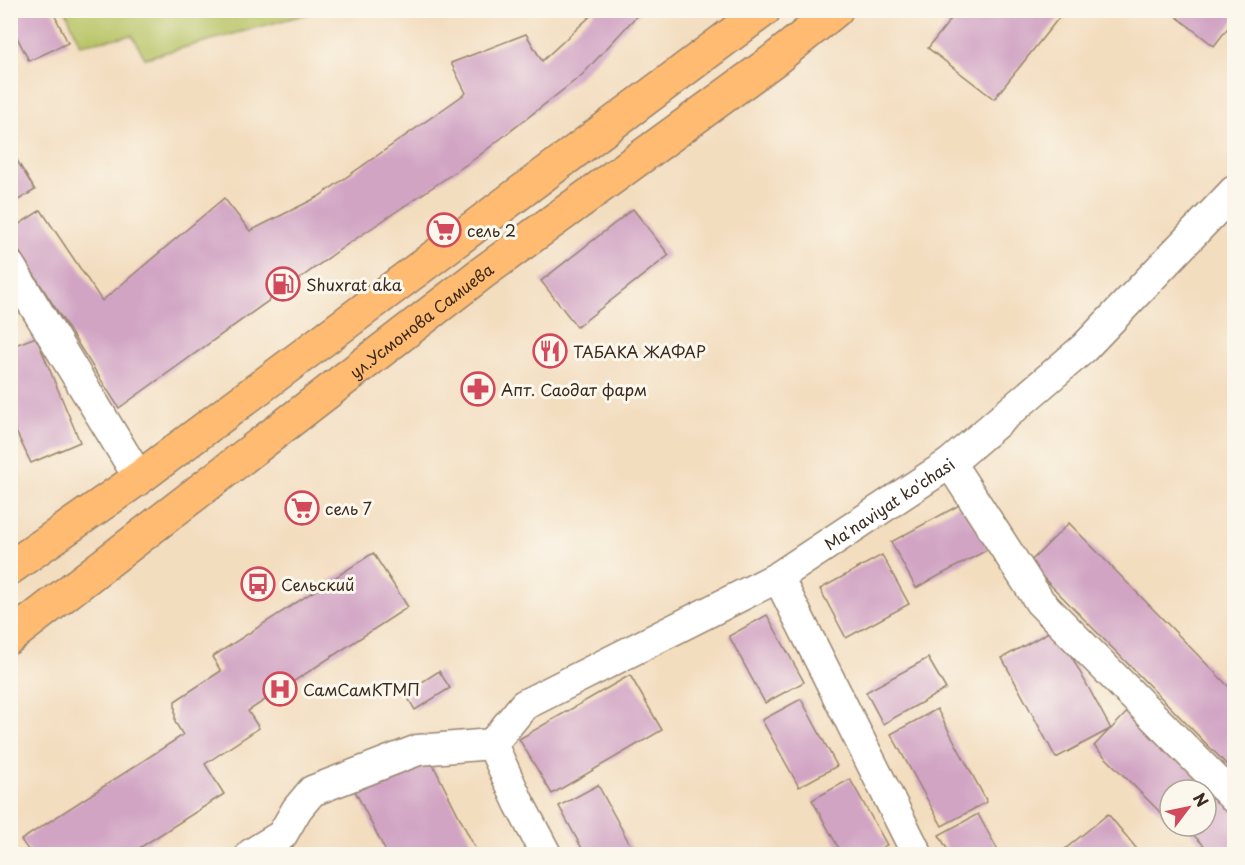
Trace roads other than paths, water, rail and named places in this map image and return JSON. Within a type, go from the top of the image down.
[{"type":"main road","points":[[10,568],[139,478],[764,10]]},
{"type":"main road","name":"ул.Усмонова Самиева","points":[[10,637],[482,273],[774,60],[836,10]]},
{"type":"street","name":"Ma'naviyat ko'chasi","points":[[492,744],[524,705],[778,577],[950,463],[1084,348],[1234,191]]},
{"type":"street","points":[[10,266],[139,478]]},
{"type":"street","points":[[950,463],[1040,602],[1234,798]]},
{"type":"street","points":[[778,577],[917,855]]},
{"type":"street","points":[[251,855],[287,845],[297,809],[312,791],[418,750],[492,744],[546,855]]},
{"type":"place","name":"сель 2","points":[[444,230]]},
{"type":"place","name":"Shuxrat aka","points":[[283,284]]},
{"type":"place","name":"ТАБАКА ЖАФАР","points":[[550,351]]},
{"type":"place","name":"Апт. Саодат фарм","points":[[478,389]]},
{"type":"place","name":"сель 7","points":[[302,508]]},
{"type":"place","name":"Сельский","points":[[258,584]]},
{"type":"place","name":"СамСамКТМП","points":[[280,689]]}]
